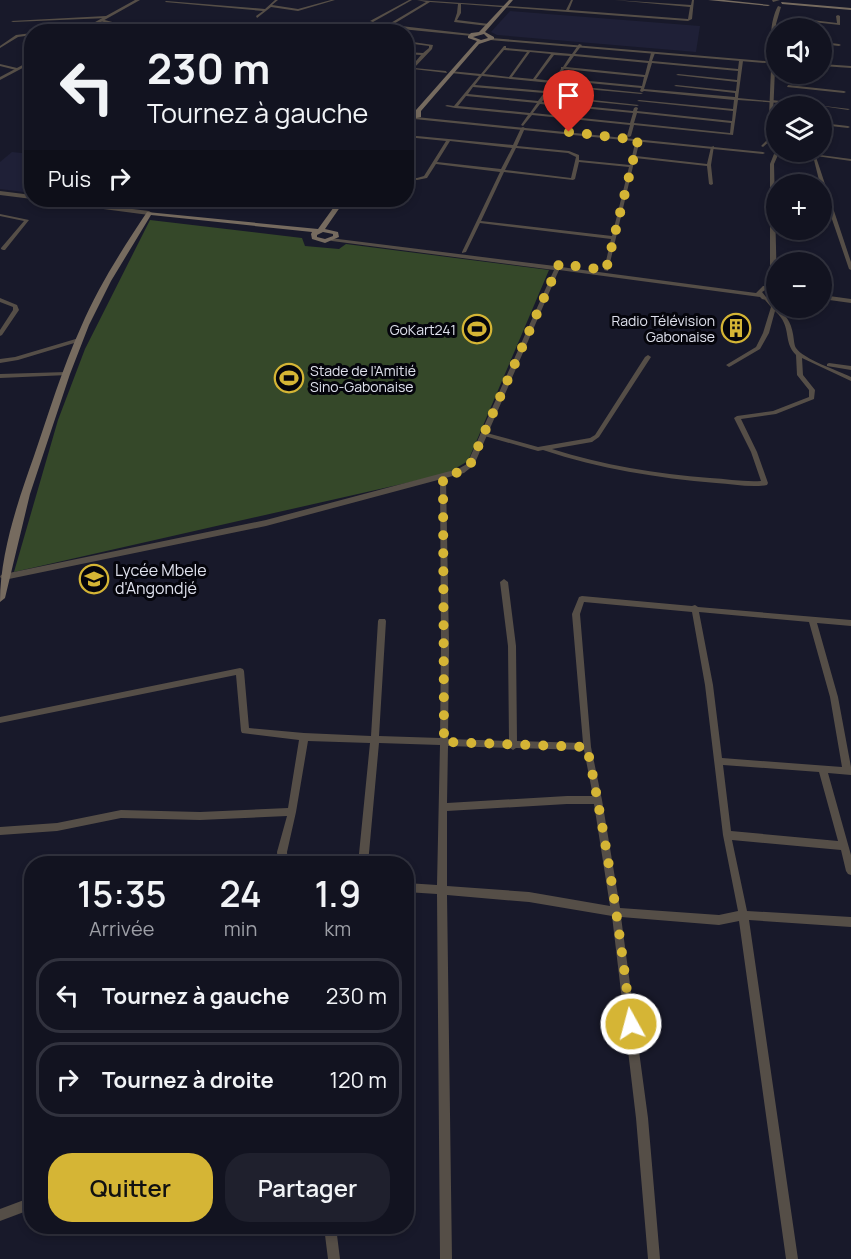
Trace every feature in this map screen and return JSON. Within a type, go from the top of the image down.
[{"type":"main road","points":[[414,108],[477,43],[488,36],[511,0]]},
{"type":"main road","points":[[488,36],[488,25],[507,6],[517,0]]},
{"type":"main road","points":[[710,0],[851,10]]},
{"type":"main road","points":[[732,0],[775,5]]},
{"type":"main road","points":[[472,37],[488,36]]},
{"type":"main road","points":[[472,37],[482,41]]},
{"type":"main road","points":[[414,118],[472,42],[472,37]]},
{"type":"main road","points":[[314,238],[314,234],[320,231],[337,207]]},
{"type":"main road","points":[[335,235],[334,224],[344,207]]},
{"type":"main road","points":[[153,213],[320,231],[335,235]]},
{"type":"main road","points":[[153,213],[302,234],[322,241],[335,235]]},
{"type":"main road","points":[[0,598],[25,494],[79,340],[108,281],[153,213]]},
{"type":"street","points":[[93,24],[138,0]]},
{"type":"street","points":[[170,0],[166,2],[265,10]]},
{"type":"street","points":[[257,17],[275,0]]},
{"type":"street","points":[[320,3],[325,0]]},
{"type":"street","points":[[270,6],[298,10],[334,0]]},
{"type":"street","points":[[372,21],[411,0]]},
{"type":"street","points":[[418,0],[690,20],[693,0]]},
{"type":"street","points":[[533,8],[539,0]]},
{"type":"street","points":[[567,11],[572,0]]},
{"type":"street","points":[[615,0],[692,6]]},
{"type":"street","points":[[393,24],[429,1]]},
{"type":"street","points":[[657,18],[660,3]]},
{"type":"street","points":[[460,4],[459,13],[454,20],[488,25]]},
{"type":"street","points":[[810,14],[811,18]]},
{"type":"street","points":[[13,21],[106,16]]},
{"type":"street","points":[[832,23],[839,24],[838,16]]},
{"type":"street","points":[[100,20],[115,24]]},
{"type":"street","points":[[414,29],[472,37]]},
{"type":"street","points":[[0,47],[17,36],[24,35]]},
{"type":"street","points":[[488,36],[653,53],[766,61]]},
{"type":"street","points":[[0,40],[8,42]]},
{"type":"street","points":[[414,43],[431,45],[431,48],[414,63]]},
{"type":"street","points":[[832,44],[839,45]]},
{"type":"street","points":[[464,252],[523,127],[579,45]]},
{"type":"street","points":[[579,45],[766,61]]},
{"type":"street","points":[[455,106],[504,47],[529,52],[740,70]]},
{"type":"street","points":[[510,78],[529,52]]},
{"type":"street","points":[[414,53],[424,54]]},
{"type":"street","points":[[629,136],[653,53]]},
{"type":"street","points":[[534,80],[553,54]]},
{"type":"street","points":[[597,83],[607,58]]},
{"type":"street","points":[[447,106],[732,134],[741,60]]},
{"type":"street","points":[[0,65],[16,69]]},
{"type":"street","points":[[2,76],[24,65]]},
{"type":"street","points":[[674,93],[681,65]]},
{"type":"street","points":[[832,66],[851,67]]},
{"type":"street","points":[[414,68],[552,82],[595,89],[642,90]]},
{"type":"street","points":[[562,68],[646,76]]},
{"type":"street","points":[[678,75],[739,81]]},
{"type":"street","points":[[552,82],[597,83],[642,90],[766,101]]},
{"type":"street","points":[[473,86],[590,101],[735,110]]},
{"type":"street","points":[[676,86],[737,92]]},
{"type":"street","points":[[788,86],[844,92]]},
{"type":"street","points":[[810,88],[810,96]]},
{"type":"street","points":[[583,119],[595,89]]},
{"type":"street","points":[[464,95],[734,122]]},
{"type":"street","points":[[832,108],[848,109]]},
{"type":"street","points":[[417,116],[638,140],[766,149]]},
{"type":"street","points":[[832,125],[848,127]]},
{"type":"street","points":[[523,127],[766,151]]},
{"type":"street","points":[[414,137],[569,152],[578,156],[573,179],[434,163]]},
{"type":"street","points":[[606,270],[638,140]]},
{"type":"street","points":[[414,178],[423,179],[448,141]]},
{"type":"street","points":[[763,150],[766,145]]},
{"type":"street","points":[[711,184],[709,165],[713,147]]},
{"type":"street","points":[[763,150],[772,164],[773,252]]},
{"type":"street","points":[[634,158],[709,165]]},
{"type":"street","points":[[832,158],[851,160]]},
{"type":"street","points":[[578,160],[632,166]]},
{"type":"street","points":[[815,162],[831,216],[843,240],[851,269]]},
{"type":"street","points":[[0,193],[24,196]]},
{"type":"street","points":[[105,207],[153,213]]},
{"type":"street","points":[[1,216],[27,220],[3,249]]},
{"type":"street","points":[[479,222],[614,238]]},
{"type":"street","points":[[335,235],[464,252],[760,296],[766,299]]},
{"type":"street","points":[[335,235],[558,266],[743,288],[766,287]]},
{"type":"street","points":[[4,577],[266,523],[443,478],[461,471],[470,465],[558,266]]},
{"type":"street","points":[[760,296],[759,292],[766,284]]},
{"type":"street","points":[[832,298],[851,301]]},
{"type":"street","points":[[0,300],[15,306],[15,310],[0,334]]},
{"type":"street","points":[[729,365],[758,348],[766,333],[769,318]]},
{"type":"street","points":[[483,434],[543,448],[577,460],[635,472],[691,479],[765,483],[754,452],[737,418],[774,413],[812,398],[812,390],[800,375],[799,355],[793,346],[784,318]]},
{"type":"street","points":[[0,361],[79,340]]},
{"type":"street","points":[[799,355],[851,379]]},
{"type":"street","points":[[543,448],[592,440],[597,436],[648,357]]},
{"type":"street","points":[[822,364],[851,368]]},
{"type":"street","points":[[0,376],[66,374]]},
{"type":"street","points":[[443,478],[442,890],[446,1259]]},
{"type":"street","points":[[504,582],[512,646],[513,746]]},
{"type":"street","points":[[654,1259],[642,1118],[616,912],[587,747],[576,614],[582,599],[851,622]]},
{"type":"street","points":[[695,608],[709,685],[727,835],[743,915],[792,1259]]},
{"type":"street","points":[[718,761],[849,771],[834,697],[812,619]]},
{"type":"street","points":[[364,856],[375,738],[382,621]]},
{"type":"street","points":[[0,720],[240,671],[244,731],[304,737],[587,747]]},
{"type":"street","points":[[283,856],[304,737]]},
{"type":"street","points":[[824,770],[851,871]]},
{"type":"street","points":[[444,807],[598,800]]},
{"type":"street","points":[[0,831],[57,827],[122,814],[200,816],[292,812]]},
{"type":"street","points":[[727,835],[844,846]]},
{"type":"street","points":[[414,888],[529,897],[616,912],[718,920],[743,915],[851,922]]},
{"type":"street","points":[[0,1215],[24,1206]]},
{"type":"street","points":[[331,1234],[334,1259]]},
{"type":"shaded area","points":[[510,11],[700,26],[696,52],[497,35],[491,32]]},
{"type":"shaded area","points":[[12,152],[24,153],[24,192],[0,189],[0,162]]},
{"type":"green space","name":"Stade de l’Amitié Sino-Gabonaise","points":[[150,220],[302,238],[305,246],[339,249],[346,244],[549,270],[468,461],[446,474],[14,572],[58,420],[85,349]]},
{"type":"place","name":"Radio Télévision Gabonaise","points":[[736,328]]},
{"type":"place","name":"GoKart241","points":[[477,329]]},
{"type":"place","name":"Stade de l’Amitié Sino-Gabonaise","points":[[289,378]]},
{"type":"place","name":"Lycée Mbele d'Angondjé","points":[[94,579]]},
{"type":"route","points":[[569,132],[638,140],[606,270],[559,264],[470,465],[443,478],[444,742],[587,747],[616,912],[631,1024]]}]
